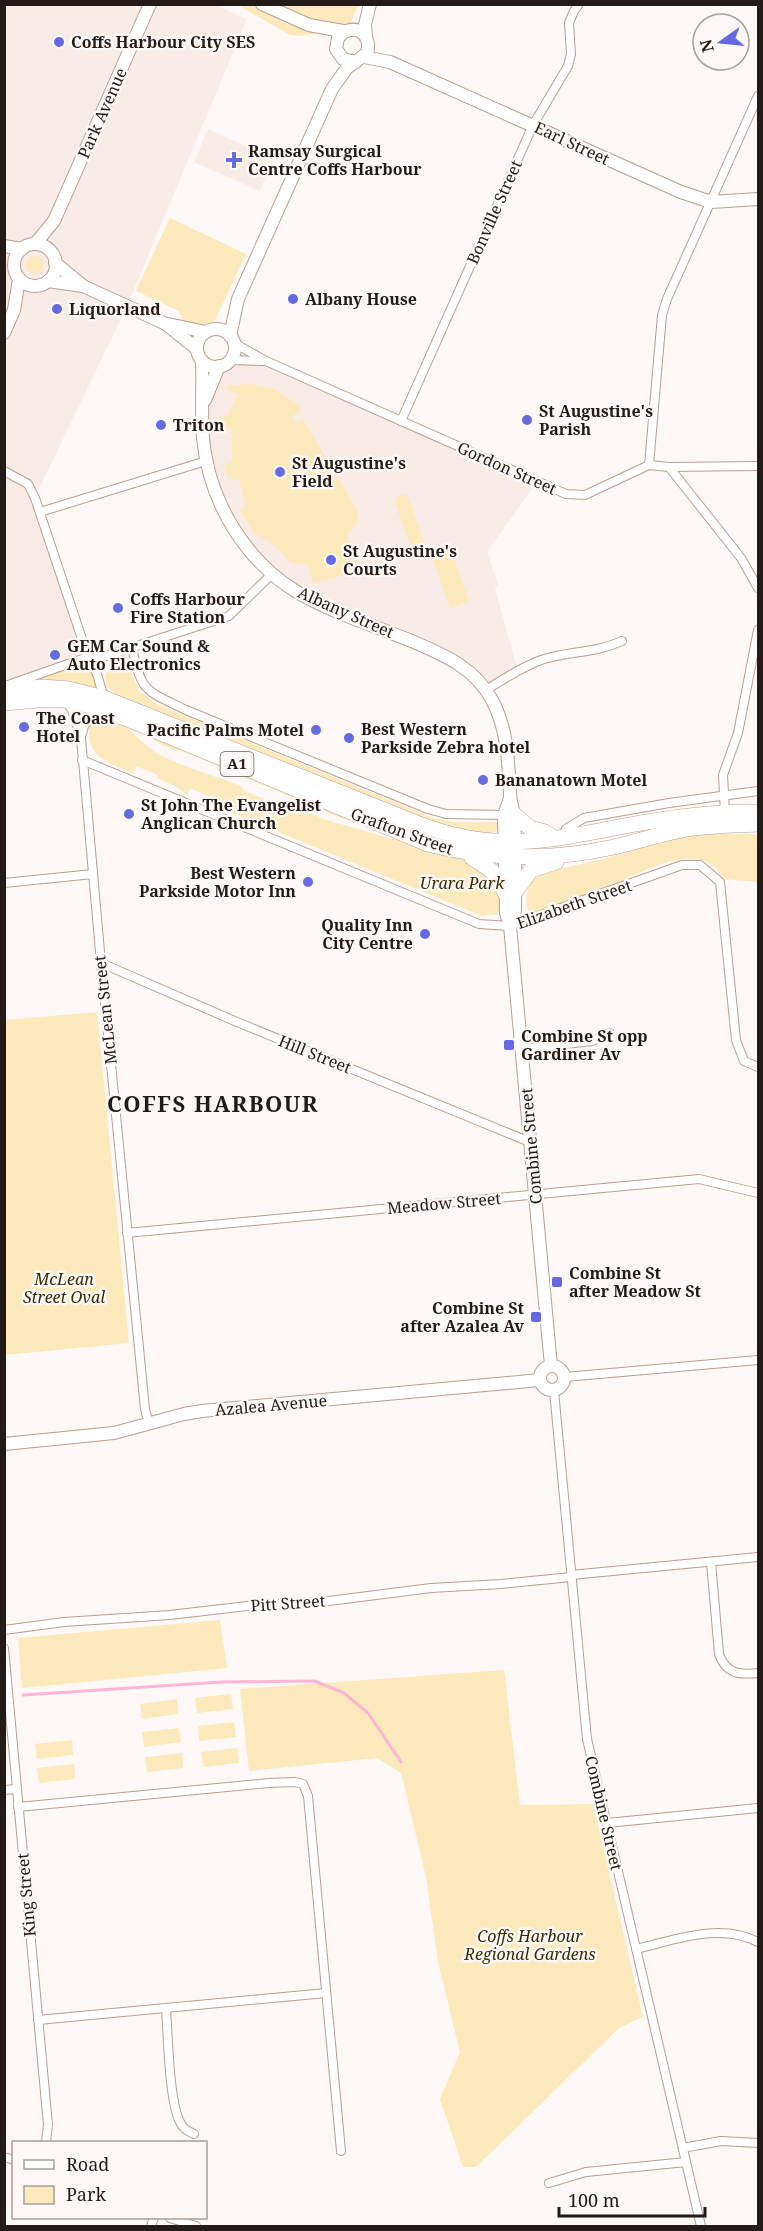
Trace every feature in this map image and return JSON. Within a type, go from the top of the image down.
[{"type":"highway","name":"Grafton Street","points":[[4,688],[69,689],[130,720],[411,837],[464,853],[613,847],[662,834],[709,826],[759,824]]},
{"type":"highway","name":"Grafton Street","points":[[4,704],[38,700],[100,704],[437,832],[510,850],[557,835],[725,812]]},
{"type":"highway","name":"A1","points":[[725,812],[759,812]]},
{"type":"highway","points":[[509,815],[530,828],[557,835]]},
{"type":"highway","points":[[464,853],[492,871],[510,893],[535,868],[548,863],[606,853],[613,847]]},
{"type":"street","name":"Park Avenue","points":[[35,244],[54,221],[150,4]]},
{"type":"street","points":[[262,4],[309,25],[362,32],[367,40]]},
{"type":"street","points":[[332,89],[338,38],[369,4]]},
{"type":"street","points":[[166,324],[212,366],[225,363],[233,355],[232,339],[238,299],[332,89],[347,68],[360,59],[367,40],[365,25],[369,4]]},
{"type":"street","name":"Bonville Street","points":[[401,421],[533,125],[568,66],[571,54],[569,24],[573,11],[579,4]]},
{"type":"street","points":[[309,25],[346,61],[360,59]]},
{"type":"street","name":"Earl Street","points":[[367,40],[390,62]]},
{"type":"street","name":"Earl Street","points":[[360,59],[390,62],[681,192],[711,202],[759,199]]},
{"type":"street","points":[[649,465],[662,315],[667,299],[759,96]]},
{"type":"street","name":"Park Avenue","points":[[50,251],[54,221]]},
{"type":"street","points":[[4,246],[22,249],[35,244],[50,251],[56,263],[83,286],[166,324],[211,331],[232,339]]},
{"type":"street","points":[[22,249],[15,259],[9,261],[19,279],[36,286]]},
{"type":"street","points":[[14,310],[36,286],[48,281],[56,263]]},
{"type":"street","points":[[4,333],[14,310],[19,279]]},
{"type":"street","points":[[48,281],[83,286]]},
{"type":"street","points":[[200,355],[199,340],[211,331],[238,299]]},
{"type":"street","name":"Gordon Street","points":[[232,339],[266,361],[555,490],[573,495],[589,493],[649,465],[759,466]]},
{"type":"street","name":"Albany Street","points":[[200,355],[206,461],[219,503],[244,545],[272,574],[298,592],[453,659],[486,690],[493,701],[504,728],[508,748],[510,850]]},
{"type":"street","name":"Gordon Street","points":[[225,363],[266,361]]},
{"type":"street","name":"Albany Street","points":[[203,404],[225,363]]},
{"type":"street","points":[[40,512],[206,461]]},
{"type":"street","points":[[669,466],[723,539],[741,558],[759,588]]},
{"type":"street","points":[[4,471],[28,484],[40,512],[88,657],[97,674],[100,704]]},
{"type":"street","points":[[4,688],[88,657],[106,656],[229,616],[272,574]]},
{"type":"street","points":[[725,812],[723,775],[738,733],[759,630]]},
{"type":"street","points":[[486,690],[544,659],[603,649],[622,640]]},
{"type":"street","name":"Grafton Street","points":[[132,648],[141,683],[155,695],[186,710],[428,809],[446,814],[509,815]]},
{"type":"street","name":"McLean Street","points":[[65,700],[72,710],[81,738],[100,963],[145,1409],[149,1424]]},
{"type":"street","name":"McLean Street","points":[[81,738],[84,726],[100,704]]},
{"type":"street","name":"Elizabeth Street","points":[[82,760],[479,924],[510,926],[682,865],[700,865],[720,882],[736,1040],[744,1061],[759,1067]]},
{"type":"street","name":"Grafton Street","points":[[557,835],[584,818],[669,803],[759,791]]},
{"type":"street","name":"Combine Street","points":[[510,850],[510,893],[515,911],[510,926],[551,1366]]},
{"type":"street","points":[[4,883],[93,874]]},
{"type":"street","name":"Hill Street","points":[[100,963],[237,1022],[530,1142]]},
{"type":"street","points":[[522,1049],[592,1041],[610,1033]]},
{"type":"street","name":"Meadow Street","points":[[127,1233],[699,1179],[759,1193]]},
{"type":"street","points":[[565,1377],[759,1360]]},
{"type":"street","points":[[551,1366],[559,1368],[565,1377],[561,1387],[554,1391],[545,1389],[540,1380],[543,1370],[551,1366]]},
{"type":"street","name":"Azalea Avenue","points":[[4,1444],[114,1433],[202,1411],[540,1380]]},
{"type":"street","name":"Combine Street","points":[[554,1391],[584,1718],[592,1761],[702,2226]]},
{"type":"street","name":"Pitt Street","points":[[4,1630],[64,1622],[321,1602],[431,1588],[501,1584],[759,1557]]},
{"type":"street","points":[[711,1562],[719,1654],[722,1662],[731,1672],[759,1673]]},
{"type":"street","name":"King Street","points":[[4,1648],[48,2125],[46,2141]]},
{"type":"street","points":[[18,1807],[269,1783],[303,1784],[308,1797],[340,2151]]},
{"type":"street","points":[[4,1790],[16,1789]]},
{"type":"street","points":[[607,1823],[759,1808]]},
{"type":"street","points":[[636,1949],[712,1933],[738,1934],[759,1942]]},
{"type":"street","points":[[38,2020],[326,1993]]},
{"type":"street","points":[[166,2008],[174,2101],[179,2122],[194,2134]]},
{"type":"street","points":[[683,2148],[721,2141],[759,2143]]},
{"type":"street","points":[[549,2183],[586,2172],[686,2162]]},
{"type":"street","points":[[176,2219],[196,2226]]},
{"type":"shaded area","points":[[4,5],[215,5],[247,19],[127,306],[35,497],[88,657],[4,686]]},
{"type":"shaded area","name":"Ramsay Surgical Centre Coffs Harbour","points":[[208,129],[274,159],[260,191],[194,162]]},
{"type":"shaded area","points":[[230,360],[266,361],[538,481],[487,551],[498,585],[495,589],[518,671],[486,690],[475,677],[272,574],[219,503],[202,420],[212,383]]},
{"type":"green space","points":[[238,5],[358,5],[350,24],[303,36],[290,35]]},
{"type":"green space","points":[[170,218],[246,254],[215,320],[211,322],[199,324],[183,321],[179,311],[136,291]]},
{"type":"green space","points":[[35,256],[41,259],[44,265],[41,271],[35,274],[29,271],[26,265],[29,259]]},
{"type":"green space","name":"St Augustine's Field","points":[[245,383],[275,389],[300,406],[299,412],[292,416],[296,423],[303,419],[358,512],[356,525],[347,535],[360,570],[313,584],[307,564],[291,563],[274,545],[254,533],[240,510],[246,505],[239,480],[228,478],[224,465],[232,462],[232,430],[219,423],[220,418],[229,413],[237,395],[227,389],[227,384],[236,386]]},
{"type":"green space","points":[[407,494],[427,551],[414,556],[395,503],[396,497]]},
{"type":"green space","points":[[450,548],[469,601],[450,608],[432,557]]},
{"type":"green space","points":[[126,661],[139,691],[159,705],[433,818],[455,822],[499,822],[499,829],[485,834],[425,822],[120,697],[106,686],[105,681],[107,672],[112,666]]},
{"type":"green space","points":[[77,665],[89,669],[98,689],[39,681],[40,678]]},
{"type":"green space","name":"Urara Park","points":[[97,717],[106,717],[122,724],[148,747],[165,757],[241,786],[244,791],[281,806],[293,804],[323,819],[472,862],[498,886],[502,907],[497,914],[482,916],[227,811],[227,804],[190,788],[187,795],[175,786],[157,778],[158,775],[136,766],[133,773],[111,764],[93,750],[90,743],[90,726]]},
{"type":"green space","points":[[146,733],[364,823],[341,818],[182,751],[167,747]]},
{"type":"green space","points":[[688,834],[758,834],[758,882],[724,879],[713,866],[699,860],[683,859],[647,869],[565,905],[529,914],[528,889],[540,874]]},
{"type":"green space","name":"McLean Street Oval","points":[[97,1012],[129,1343],[5,1355],[5,1020]]},
{"type":"green space","points":[[220,1620],[227,1668],[22,1688],[18,1638]]},
{"type":"green space","name":"Coffs Harbour Regional Gardens","points":[[504,1670],[520,1805],[593,1804],[643,2017],[619,2028],[476,2167],[463,2167],[440,2099],[460,2052],[438,1962],[426,1877],[401,1773],[377,1758],[249,1771],[240,1689]]},
{"type":"green space","points":[[231,1694],[233,1709],[197,1713],[195,1698]]},
{"type":"green space","points":[[177,1699],[178,1714],[142,1719],[140,1704]]},
{"type":"green space","points":[[234,1722],[236,1737],[199,1741],[198,1726]]},
{"type":"green space","points":[[179,1728],[181,1742],[144,1747],[142,1732]]},
{"type":"green space","points":[[72,1740],[73,1755],[37,1759],[35,1744]]},
{"type":"green space","points":[[237,1748],[239,1763],[203,1767],[201,1752]]},
{"type":"green space","points":[[182,1753],[183,1768],[147,1772],[145,1757]]},
{"type":"green space","points":[[74,1764],[75,1779],[39,1783],[37,1768]]},
{"type":"waterway","points":[[23,1695],[221,1682],[314,1681],[344,1693],[368,1713],[401,1762]]},
{"type":"place","name":"Coffs Harbour City SES","points":[[59,42]]},
{"type":"place","name":"Ramsay Surgical Centre Coffs Harbour","points":[[234,160]]},
{"type":"place","name":"Albany House","points":[[293,299]]},
{"type":"place","name":"Liquorland","points":[[57,309]]},
{"type":"place","name":"St Augustine's Parish","points":[[527,420]]},
{"type":"place","name":"Triton","points":[[161,425]]},
{"type":"place","name":"St Augustine's Field","points":[[280,472]]},
{"type":"place","name":"St Augustine's Courts","points":[[331,560]]},
{"type":"place","name":"Coffs Harbour Fire Station","points":[[118,608]]},
{"type":"place","name":"GEM Car Sound & Auto Electronics","points":[[55,655]]},
{"type":"place","name":"The Coast Hotel","points":[[24,727]]},
{"type":"place","name":"Pacific Palms Motel","points":[[316,730]]},
{"type":"place","name":"Best Western Parkside Zebra hotel","points":[[349,738]]},
{"type":"place","name":"Bananatown Motel","points":[[483,780]]},
{"type":"place","name":"St John The Evangelist Anglican Church","points":[[129,814]]},
{"type":"place","name":"Best Western Parkside Motor Inn","points":[[308,882]]},
{"type":"place","name":"Quality Inn City Centre","points":[[425,934]]},
{"type":"place","name":"Combine St opp Gardiner Av","points":[[509,1045]]},
{"type":"place","name":"Combine St after Meadow St","points":[[557,1282]]},
{"type":"place","name":"Combine St after Azalea Av","points":[[536,1317]]},
{"type":"district","name":"COFFS HARBOUR","points":[[213,1104]]}]
